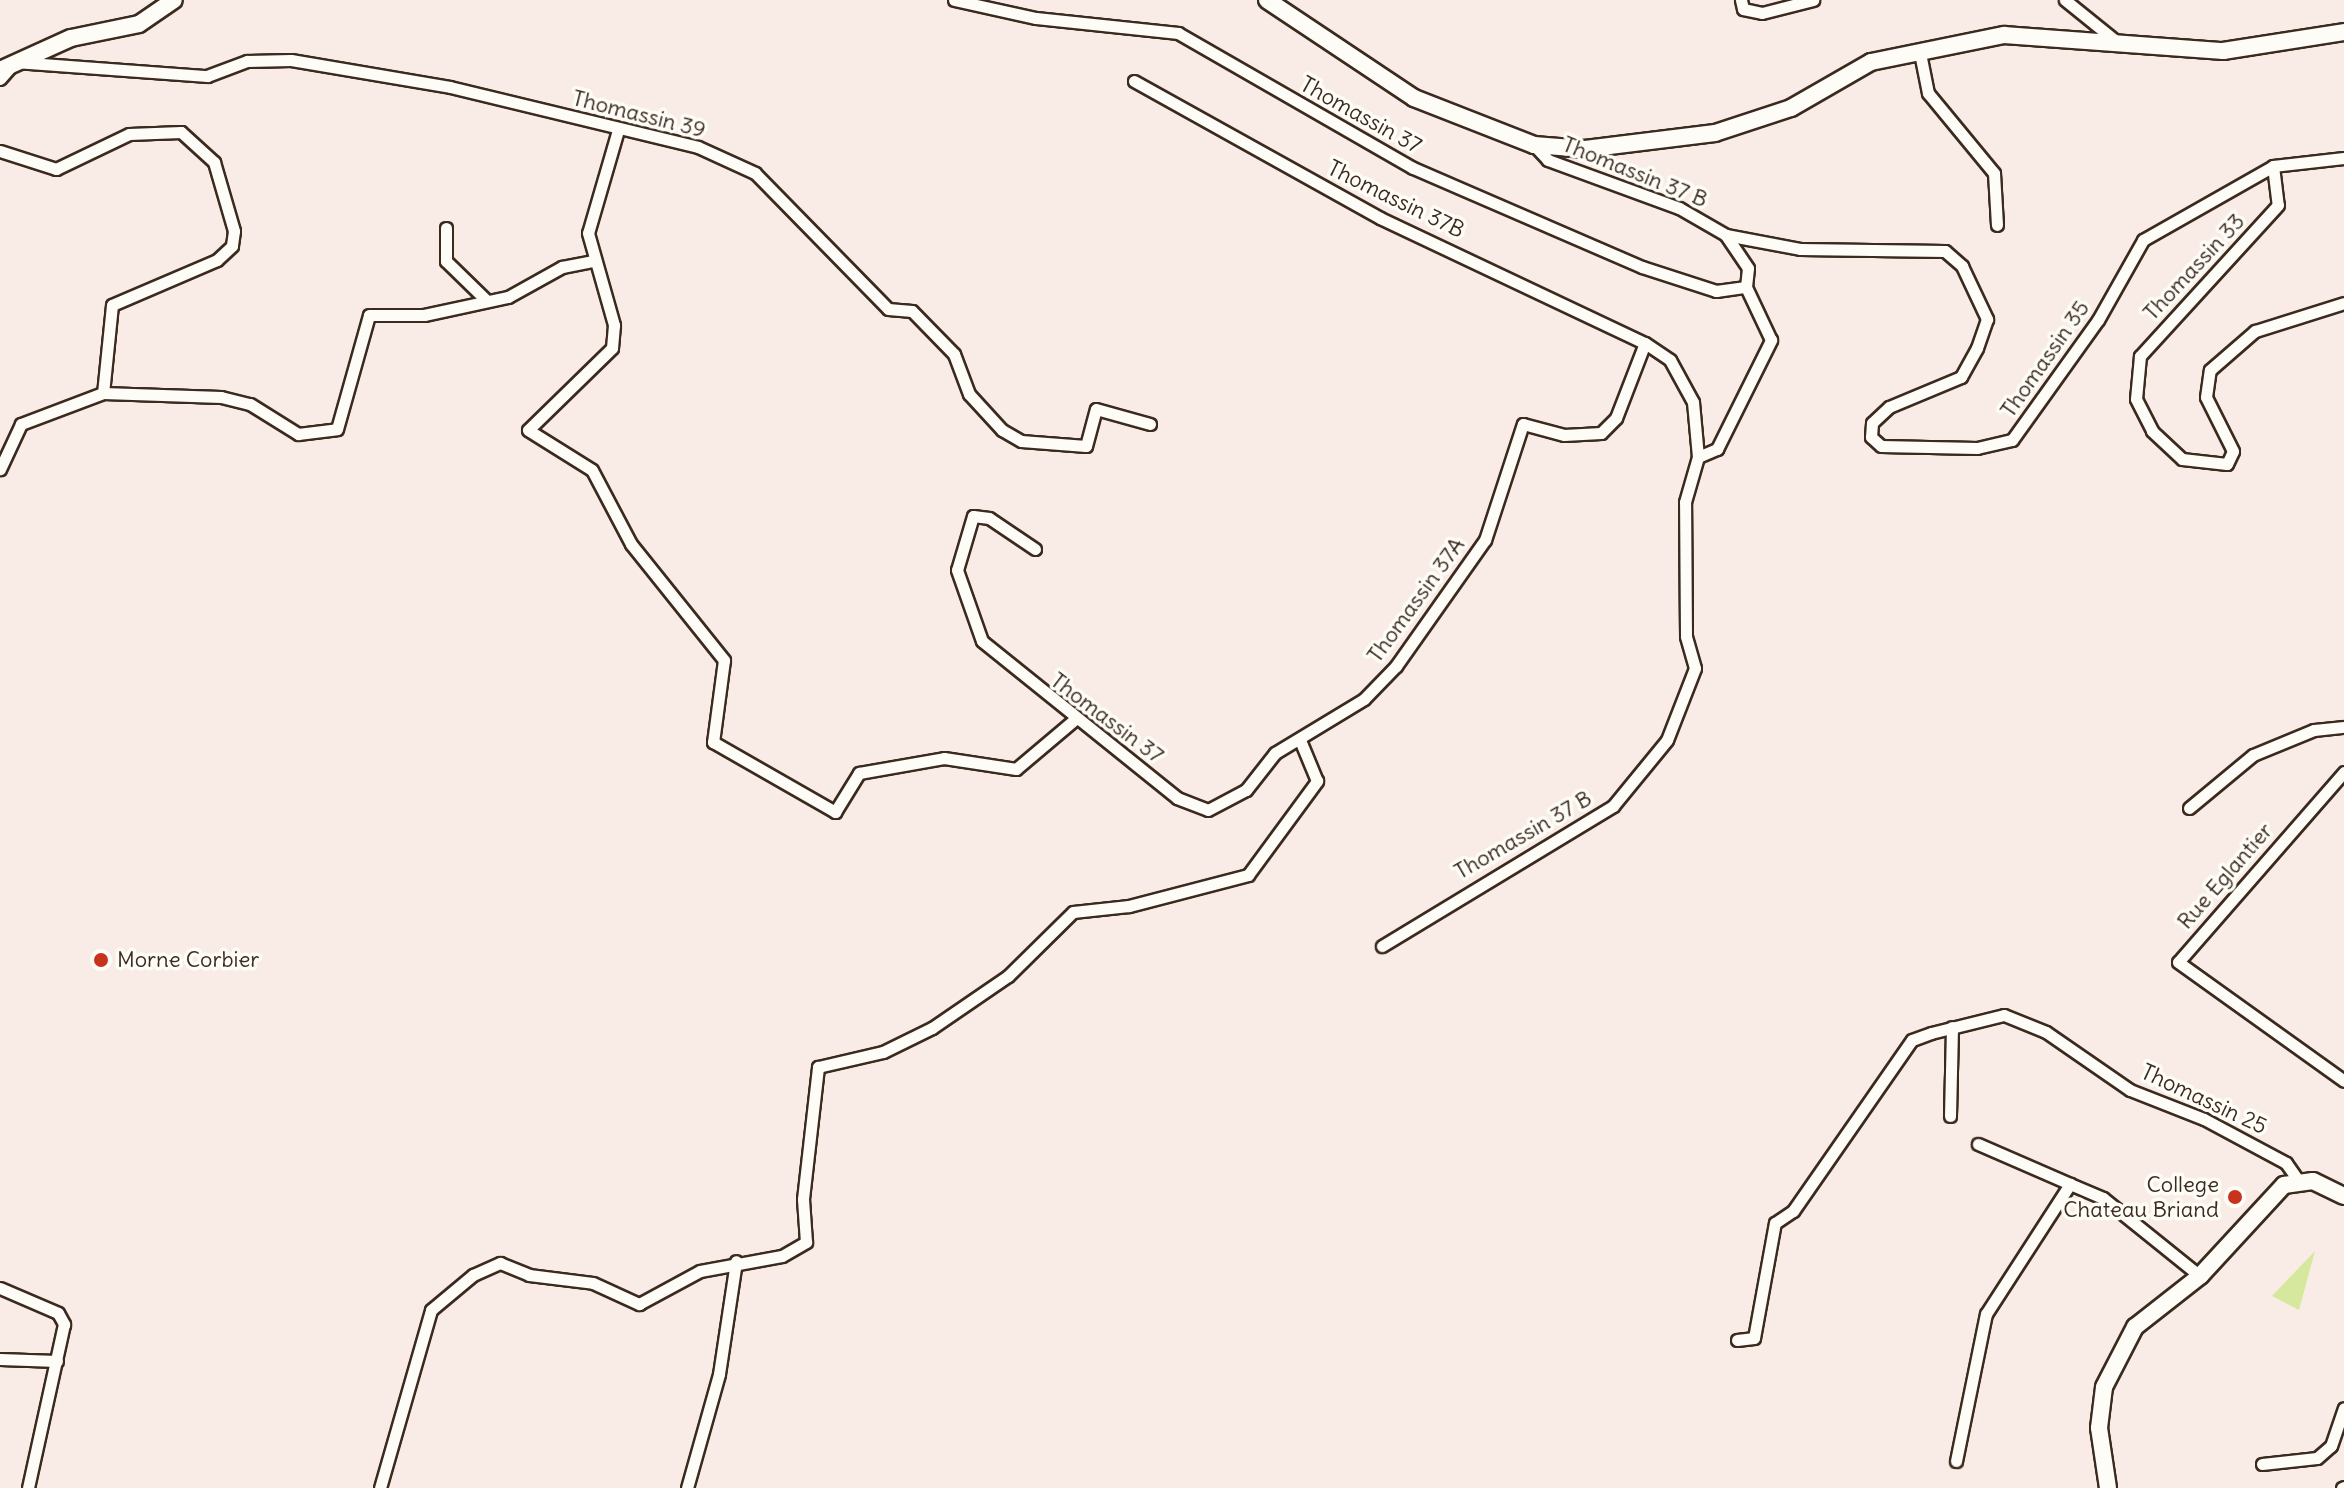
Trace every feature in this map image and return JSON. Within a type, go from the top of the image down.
[{"type":"main road","points":[[0,70],[71,38],[139,24],[174,0]]},
{"type":"main road","points":[[1267,0],[1376,80],[1534,145],[1585,149],[1715,133],[1791,108],[1844,72],[2004,35],[2223,51],[2344,32]]},
{"type":"main road","points":[[2108,1488],[2099,1428],[2119,1348],[2200,1276],[2271,1197],[2298,1180]]},
{"type":"main road","name":"Thomassin 25","points":[[2298,1180],[2344,1196]]},
{"type":"street","name":"Thomassin 37","points":[[954,0],[1036,18],[1178,33],[1413,168],[1642,267],[1716,291],[1746,287]]},
{"type":"street","points":[[1741,0],[1750,13],[1762,13],[1813,0]]},
{"type":"street","points":[[2065,0],[2120,44]]},
{"type":"street","points":[[1920,53],[1928,93],[1994,173],[1997,225]]},
{"type":"street","name":"Thomassin 39","points":[[15,62],[207,76],[247,61],[291,60],[450,87],[698,147],[755,173],[888,309],[912,311],[954,354],[969,394],[1021,441],[1086,446],[1096,409],[1150,424]]},
{"type":"street","points":[[0,79],[15,62]]},
{"type":"street","name":"Thomassin 37B","points":[[1134,81],[1380,218],[1645,343]]},
{"type":"street","points":[[0,151],[56,169],[129,134],[157,130],[200,142],[214,162],[232,246],[112,305],[103,393]]},
{"type":"street","points":[[618,130],[588,233],[593,261],[614,325],[612,348],[598,368],[529,423],[530,434],[592,470],[631,544],[724,660],[713,742],[835,812],[859,773],[944,758],[1016,769],[1074,720]]},
{"type":"street","name":"Thomassin 37 B","points":[[1382,946],[1613,806],[1667,740],[1695,668],[1686,636],[1685,502],[1698,457],[1717,449],[1771,340],[1746,287],[1748,268],[1726,235],[1679,208],[1548,160],[1534,145]]},
{"type":"street","name":"Thomassin 35","points":[[1726,235],[1800,249],[1945,251],[1962,266],[1987,319],[1977,348],[1961,377],[1889,407],[1872,423],[1871,437],[1881,446],[1977,448],[2012,440],[2105,308],[2143,240],[2273,166],[2344,158]]},
{"type":"street","name":"Thomassin 33","points":[[2273,166],[2278,205],[2140,356],[2136,399],[2152,431],[2182,459],[2227,464],[2233,451],[2206,397],[2210,370],[2255,331],[2344,303]]},
{"type":"street","points":[[446,228],[446,261],[487,301]]},
{"type":"street","points":[[0,469],[21,424],[103,393],[221,397],[250,404],[298,434],[337,429],[347,415],[369,315],[424,315],[487,301],[593,261]]},
{"type":"street","points":[[1645,343],[1670,360],[1693,402],[1698,457]]},
{"type":"street","name":"Thomassin 37A","points":[[1300,740],[1364,699],[1396,666],[1485,540],[1523,424],[1564,435],[1601,433],[1616,418],[1645,343]]},
{"type":"street","name":"Thomassin 37","points":[[1035,549],[989,518],[973,516],[957,570],[982,641],[1074,720],[1177,798],[1208,810],[1228,803],[1275,753],[1300,740]]},
{"type":"street","points":[[2189,808],[2253,755],[2314,730],[2344,727]]},
{"type":"street","points":[[380,1488],[431,1310],[473,1275],[500,1263],[529,1275],[593,1283],[639,1304],[736,1261],[782,1256],[806,1242],[803,1199],[818,1067],[883,1052],[932,1028],[1008,976],[1073,912],[1129,906],[1248,875],[1317,781],[1300,740]]},
{"type":"street","name":"Rue Eglantier","points":[[2344,772],[2178,962],[2344,1081]]},
{"type":"street","name":"Thomassin 25","points":[[1952,1027],[2004,1015],[2046,1032],[2130,1090],[2204,1119],[2286,1163],[2298,1180]]},
{"type":"street","points":[[1737,1340],[1754,1338],[1775,1223],[1793,1211],[1912,1040],[1952,1027],[1950,1116]]},
{"type":"street","points":[[1978,1144],[2103,1198],[2200,1276]]},
{"type":"street","points":[[1956,1461],[1986,1314],[2070,1184]]},
{"type":"street","points":[[687,1488],[719,1374],[736,1261]]},
{"type":"street","points":[[0,1288],[58,1313],[64,1324],[28,1488]]},
{"type":"street","points":[[0,1359],[57,1361]]},
{"type":"street","points":[[2262,1464],[2317,1458],[2331,1446],[2344,1408]]},
{"type":"green space","points":[[2315,1251],[2299,1310],[2272,1296]]},
{"type":"place","name":"Morne Corbier","points":[[101,960]]},
{"type":"place","name":"College Chateau Briand","points":[[2235,1197]]}]
